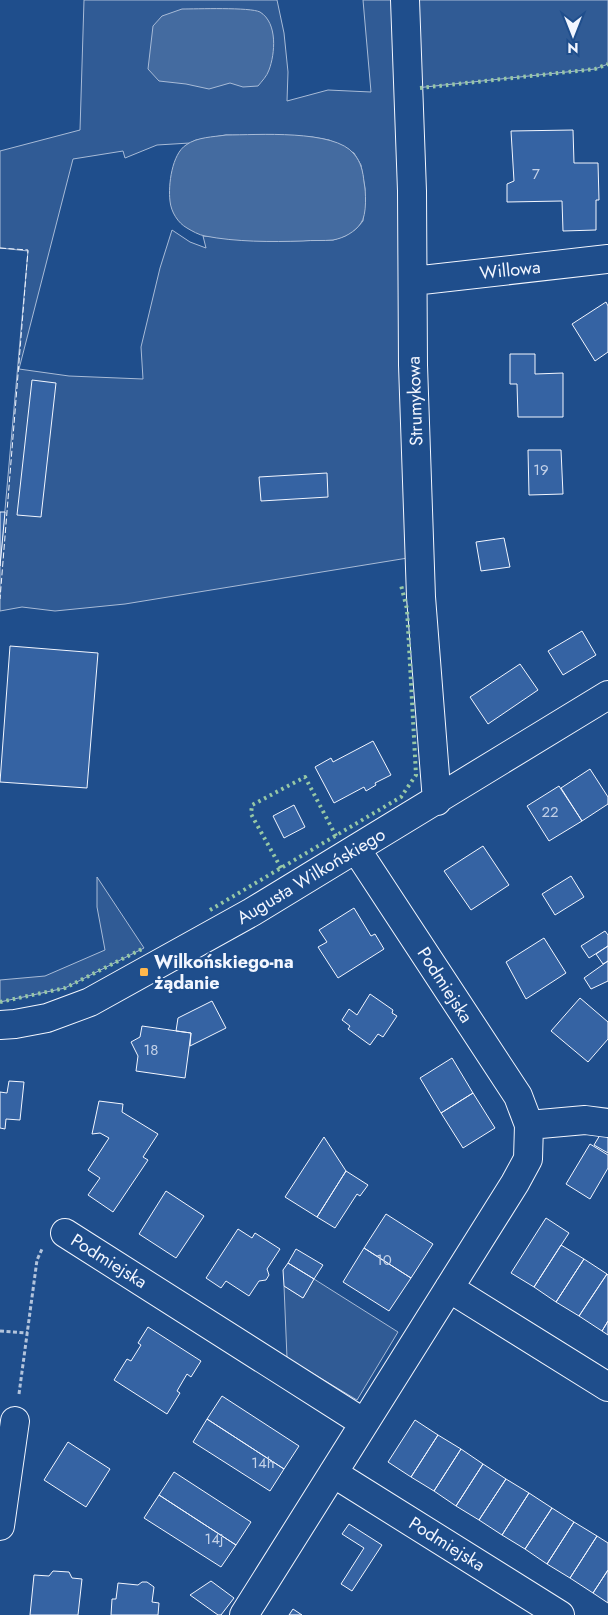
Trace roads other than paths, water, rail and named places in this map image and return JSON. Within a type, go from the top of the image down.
[{"type":"street","name":"Strumykowa","points":[[406,0],[412,191],[413,365],[421,597],[436,801]]},
{"type":"street","name":"Willowa","points":[[413,281],[608,259]]},
{"type":"street","name":"Augusta Wilkońskiego","points":[[0,1025],[47,1018],[90,1002],[252,912],[608,695]]},
{"type":"street","name":"Podmiejska","points":[[244,1615],[528,1159],[529,1125],[518,1096],[356,849]]},
{"type":"street","points":[[529,1125],[585,1120],[608,1123]]},
{"type":"street","name":"Podmiejska","points":[[65,1233],[364,1423]]},
{"type":"street","points":[[449,1288],[608,1386]]},
{"type":"street","points":[[0,1526],[15,1422]]},
{"type":"street","name":"Podmiejska","points":[[333,1473],[560,1615]]},
{"type":"place","name":"Wilkońskiego-na żądanie","points":[[144,972]]}]
